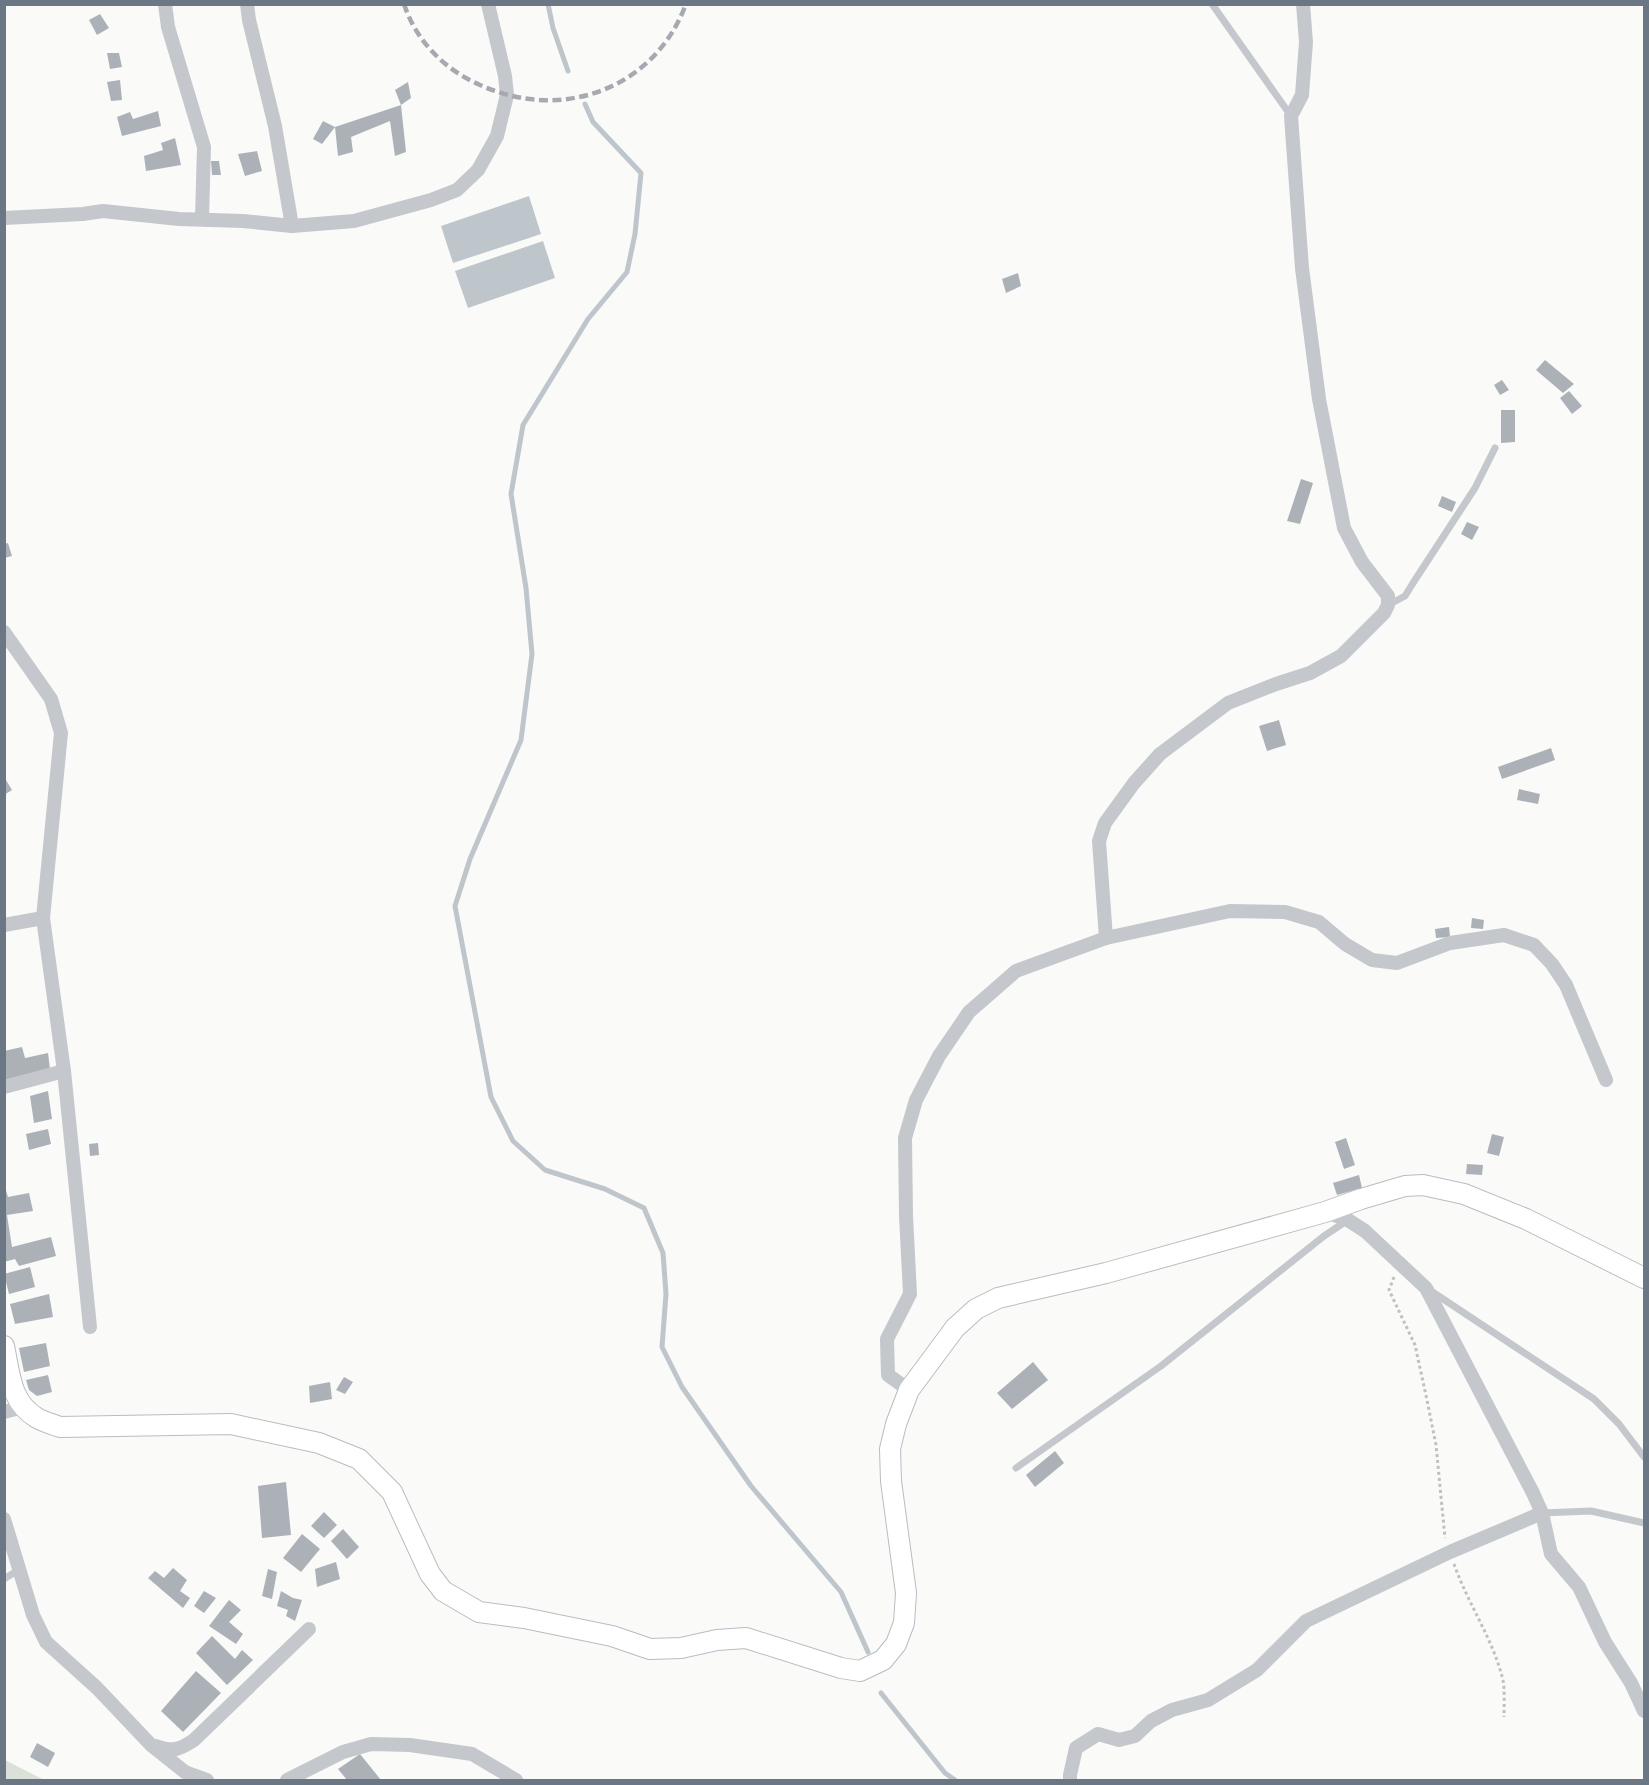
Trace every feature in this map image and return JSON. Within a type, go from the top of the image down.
[{"type":"main road","points":[[4,1346],[14,1409],[60,1427],[231,1424],[319,1443],[359,1459],[392,1492],[430,1574],[442,1591],[478,1612],[524,1618],[612,1636],[650,1649],[681,1648],[717,1640],[746,1638],[841,1668],[860,1671],[883,1660],[896,1644],[904,1623],[906,1593],[891,1481],[890,1449],[896,1424],[909,1390],[955,1328],[976,1309],[998,1298],[1106,1273],[1325,1212],[1405,1186],[1423,1185],[1464,1194],[1526,1219],[1644,1278]]},
{"type":"street","points":[[165,4],[168,27],[204,147],[202,219]]},
{"type":"street","points":[[247,4],[249,21],[275,126],[292,226]]},
{"type":"street","points":[[4,218],[103,211],[178,219],[292,226],[354,221],[431,200],[457,190],[478,170],[497,136],[507,95],[505,76],[488,4]]},
{"type":"street","points":[[1106,938],[1099,841],[1105,823],[1134,783],[1160,754],[1228,703],[1310,673],[1341,656],[1384,613],[1388,606],[1388,596],[1362,562],[1344,528],[1319,399],[1302,268],[1296,168],[1292,143],[1291,116],[1302,94],[1306,42],[1303,4]]},
{"type":"street","points":[[4,632],[51,699],[61,733],[43,918],[64,1071],[90,1327]]},
{"type":"street","points":[[909,1390],[888,1375],[887,1339],[910,1294],[905,1138],[916,1100],[939,1056],[969,1012],[1016,971],[1106,938],[1230,911],[1285,912],[1319,922],[1345,944],[1372,960],[1397,963],[1450,943],[1504,936],[1534,945],[1552,964],[1566,985],[1606,1080]]},
{"type":"street","points":[[4,925],[43,918]]},
{"type":"street","points":[[4,1087],[64,1071]]},
{"type":"street","points":[[1325,1212],[1348,1220],[1365,1230],[1426,1287],[1542,1513],[1551,1554],[1579,1587],[1605,1642],[1632,1683],[1644,1711]]},
{"type":"street","points":[[1070,1780],[1076,1748],[1098,1734],[1119,1740],[1135,1736],[1151,1721],[1172,1710],[1208,1700],[1257,1670],[1306,1621],[1450,1552],[1542,1513]]},
{"type":"street","points":[[4,1519],[33,1615],[46,1642],[97,1688],[151,1745],[185,1772],[207,1780]]},
{"type":"street","points":[[151,1745],[167,1750],[181,1749],[194,1740],[309,1629]]},
{"type":"street","points":[[287,1780],[343,1752],[371,1744],[410,1744],[472,1754],[516,1780]]},
{"type":"lane","points":[[1212,4],[1291,116]]},
{"type":"lane","points":[[1388,606],[1405,596],[1475,488],[1495,448]]},
{"type":"lane","points":[[1016,1468],[1161,1366],[1324,1236],[1348,1220]]},
{"type":"lane","points":[[1426,1287],[1594,1400],[1619,1424],[1644,1457]]},
{"type":"lane","points":[[1542,1513],[1591,1511],[1644,1523]]},
{"type":"lane","points":[[4,1579],[20,1569]]},
{"type":"path","points":[[1399,1262],[1389,1290],[1414,1345],[1436,1445],[1444,1534],[1472,1608],[1492,1645],[1503,1682],[1504,1717]]},
{"type":"shaded area","points":[[529,196],[541,234],[453,263],[441,226]]},
{"type":"shaded area","points":[[543,241],[555,278],[468,308],[455,271]]},
{"type":"shaded area","points":[[5,1760],[44,1780],[5,1780]]},
{"type":"building","points":[[100,14],[109,28],[97,35],[89,20]]},
{"type":"building","points":[[107,53],[119,53],[122,67],[110,69]]},
{"type":"building","points":[[120,80],[122,100],[111,101],[107,82]]},
{"type":"building","points":[[408,82],[411,98],[401,105],[395,90]]},
{"type":"building","points":[[401,105],[406,152],[395,156],[390,121],[351,137],[353,152],[338,156],[335,127]]},
{"type":"building","points":[[158,111],[161,126],[122,136],[117,117],[130,112],[133,119]]},
{"type":"building","points":[[323,121],[335,127],[322,144],[313,139]]},
{"type":"building","points":[[175,138],[181,165],[146,171],[144,156],[163,150],[161,143]]},
{"type":"building","points":[[257,151],[262,171],[245,176],[238,154]]},
{"type":"building","points":[[211,161],[219,161],[221,175],[212,175]]},
{"type":"building","points":[[1018,273],[1021,286],[1006,293],[1002,279]]},
{"type":"building","points":[[1545,360],[1574,384],[1563,393],[1536,370]]},
{"type":"building","points":[[1502,380],[1509,390],[1500,395],[1494,385]]},
{"type":"building","points":[[1569,391],[1582,406],[1572,414],[1560,398]]},
{"type":"building","points":[[1501,410],[1515,410],[1515,442],[1501,443]]},
{"type":"building","points":[[1301,479],[1313,483],[1300,524],[1287,521]]},
{"type":"building","points":[[1442,496],[1456,502],[1452,512],[1438,506]]},
{"type":"building","points":[[1467,522],[1479,527],[1472,540],[1461,534]]},
{"type":"building","points":[[8,543],[12,556],[4,558],[4,544]]},
{"type":"building","points":[[1279,720],[1286,745],[1267,751],[1259,726]]},
{"type":"building","points":[[1551,748],[1555,760],[1502,779],[1498,767]]},
{"type":"building","points":[[6,780],[12,790],[4,795],[4,781]]},
{"type":"building","points":[[1519,789],[1540,794],[1538,804],[1517,800]]},
{"type":"building","points":[[1472,918],[1484,920],[1483,929],[1471,928]]},
{"type":"building","points":[[1449,927],[1450,937],[1436,938],[1435,929]]},
{"type":"building","points":[[22,1047],[25,1058],[48,1053],[50,1069],[4,1080],[4,1051]]},
{"type":"building","points":[[48,1091],[52,1119],[34,1123],[30,1096]]},
{"type":"building","points":[[48,1129],[51,1144],[29,1150],[26,1134]]},
{"type":"building","points":[[1492,1134],[1504,1137],[1499,1156],[1487,1153]]},
{"type":"building","points":[[1346,1138],[1355,1165],[1344,1169],[1335,1142]]},
{"type":"building","points":[[98,1143],[99,1155],[90,1156],[89,1144]]},
{"type":"building","points":[[1467,1164],[1483,1165],[1482,1175],[1466,1174]]},
{"type":"building","points":[[1359,1175],[1362,1188],[1337,1195],[1333,1183]]},
{"type":"building","points":[[4,1184],[8,1197],[29,1193],[33,1211],[7,1215],[12,1247],[51,1237],[56,1256],[19,1266],[15,1259],[4,1262]]},
{"type":"building","points":[[30,1267],[35,1287],[9,1294],[4,1274]]},
{"type":"building","points":[[49,1294],[53,1317],[15,1324],[10,1304]]},
{"type":"building","points":[[46,1343],[50,1366],[24,1372],[19,1348]]},
{"type":"building","points":[[1033,1362],[1048,1380],[1012,1409],[997,1393]]},
{"type":"building","points":[[48,1375],[52,1392],[37,1396],[29,1390],[26,1380]]},
{"type":"building","points":[[344,1377],[353,1382],[345,1394],[336,1390]]},
{"type":"building","points":[[330,1382],[332,1399],[310,1403],[309,1386]]},
{"type":"building","points":[[1055,1451],[1064,1463],[1035,1487],[1026,1475]]},
{"type":"building","points":[[286,1482],[291,1535],[262,1538],[258,1486]]},
{"type":"building","points":[[324,1512],[337,1525],[324,1538],[311,1526]]},
{"type":"building","points":[[343,1529],[359,1547],[347,1559],[331,1541]]},
{"type":"building","points":[[302,1534],[320,1549],[301,1572],[283,1558]]},
{"type":"building","points":[[336,1562],[340,1579],[317,1587],[315,1569]]},
{"type":"building","points":[[173,1568],[187,1580],[180,1591],[190,1598],[183,1608],[148,1578],[155,1571],[164,1578]]},
{"type":"building","points":[[268,1569],[277,1572],[272,1599],[262,1596]]},
{"type":"building","points":[[204,1591],[216,1598],[204,1613],[194,1606]]},
{"type":"building","points":[[281,1591],[302,1600],[295,1621],[286,1616],[288,1610],[277,1606]]},
{"type":"building","points":[[229,1600],[241,1610],[229,1622],[243,1634],[236,1644],[209,1626]]},
{"type":"building","points":[[212,1636],[235,1659],[242,1650],[253,1660],[227,1685],[196,1653]]},
{"type":"building","points":[[196,1671],[221,1693],[183,1732],[161,1711]]},
{"type":"building","points":[[37,1743],[55,1753],[48,1767],[30,1757]]},
{"type":"building","points":[[360,1754],[381,1780],[347,1780],[338,1769]]},
{"type":"waterway","points":[[548,4],[553,28],[568,71]]},
{"type":"waterway","points":[[585,104],[593,122],[641,173],[635,234],[627,272],[588,319],[523,425],[511,494],[526,588],[532,654],[521,740],[470,859],[455,906],[491,1097],[513,1141],[545,1170],[605,1189],[644,1208],[663,1253],[666,1294],[662,1347],[682,1387],[751,1486],[841,1592],[868,1652]]},
{"type":"waterway","points":[[881,1693],[945,1773],[955,1780]]},
{"type":"railway","points":[[404,4],[424,42],[433,53],[455,71],[480,85],[511,96],[542,100],[572,98],[601,91],[628,77],[652,58],[671,34],[686,4]]}]
